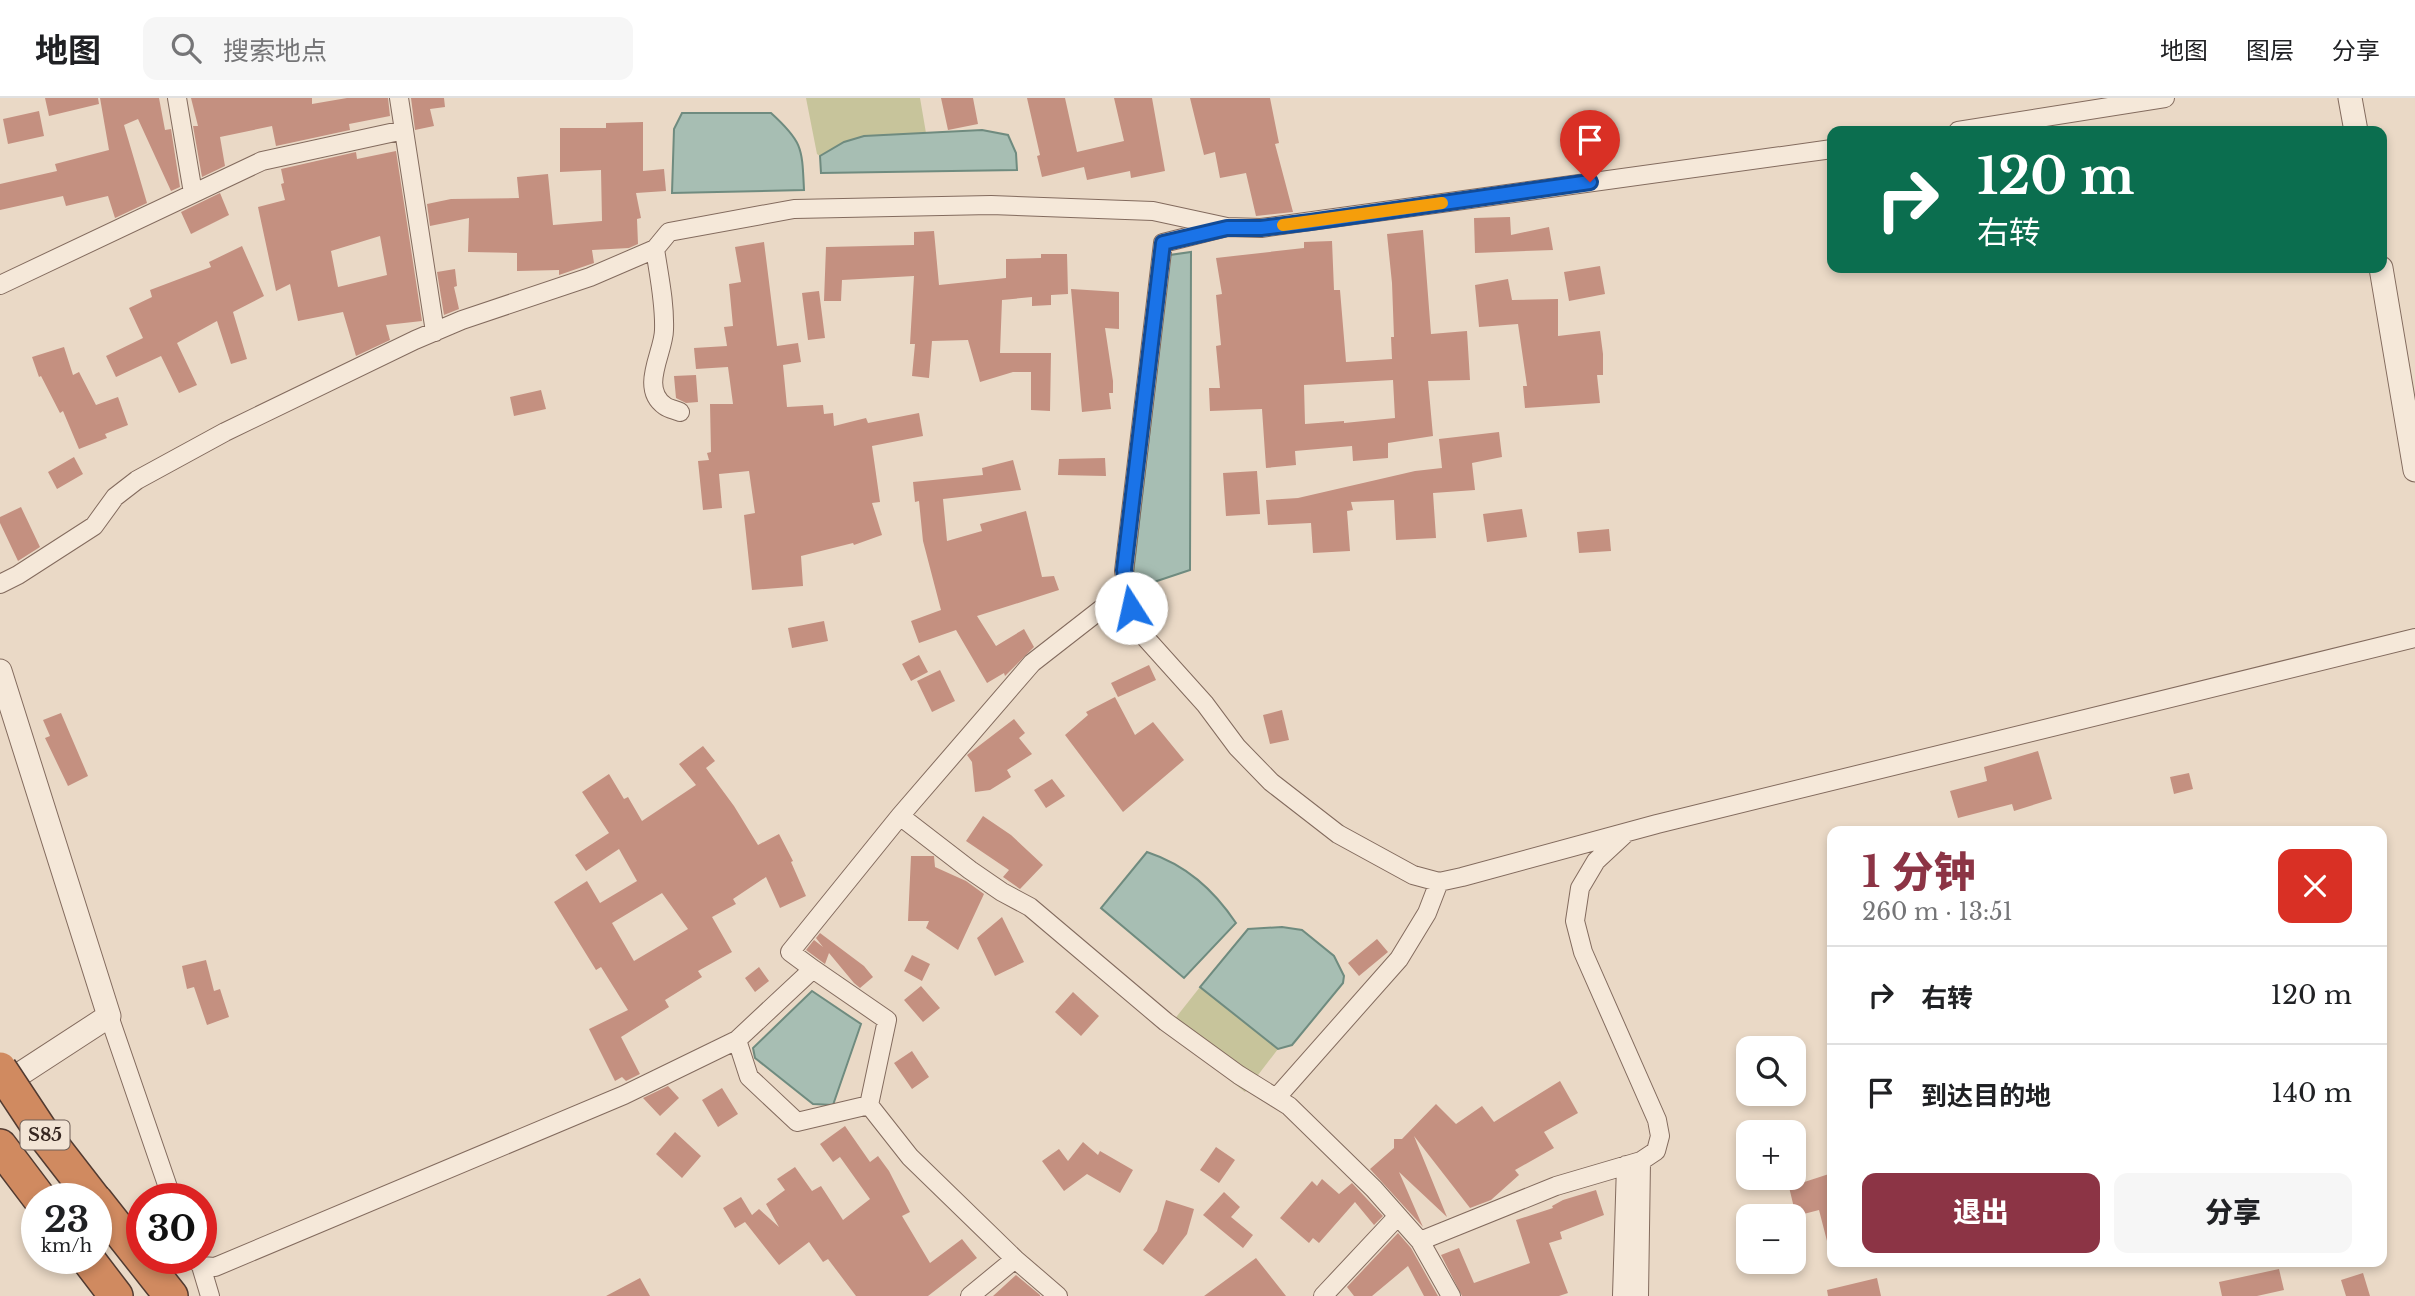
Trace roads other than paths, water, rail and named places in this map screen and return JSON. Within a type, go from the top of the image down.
[{"type":"highway","name":"S85","points":[[0,1069],[39,1128],[82,1183]]},
{"type":"highway","name":"S85","points":[[0,1146],[28,1183]]},
{"type":"highway","name":"S85","points":[[112,1221],[171,1296]]},
{"type":"highway","points":[[99,1274],[116,1296]]},
{"type":"street","points":[[177,98],[193,194]]},
{"type":"street","points":[[399,98],[436,332]]},
{"type":"street","points":[[1989,126],[2165,98]]},
{"type":"street","points":[[2350,98],[2355,126]]},
{"type":"street","points":[[0,285],[262,160],[404,130]]},
{"type":"street","points":[[0,584],[94,526],[115,497],[138,480],[225,432],[462,320],[590,277],[655,249],[669,232],[794,209],[991,205],[1153,211],[1227,228],[1261,228],[1827,150]]},
{"type":"street","points":[[1227,228],[1163,243],[1124,570],[1131,608],[1143,635],[1205,704],[1237,747],[1271,782],[1338,834],[1413,875],[1439,881],[1462,877],[1626,832],[2415,638]]},
{"type":"street","points":[[655,249],[664,333],[653,370],[654,391],[664,406],[680,412]]},
{"type":"street","points":[[2382,273],[2415,470]]},
{"type":"street","points":[[869,1105],[887,1020],[790,952],[900,816],[1032,663],[1127,589]]},
{"type":"street","points":[[0,671],[108,1016],[166,1183]]},
{"type":"street","points":[[900,816],[970,870],[1002,892],[1030,906],[1166,1022],[1239,1075],[1289,1106],[1420,1241],[1451,1296]]},
{"type":"street","points":[[1420,1241],[1556,1186],[1634,1163],[1656,1151],[1660,1136],[1657,1120],[1583,952],[1575,921],[1580,888],[1585,879],[1596,861],[1626,832]]},
{"type":"street","points":[[1276,1098],[1399,959],[1427,912],[1439,881]]},
{"type":"street","points":[[217,1266],[624,1095],[737,1040],[813,969]]},
{"type":"street","points":[[0,1087],[108,1016]]},
{"type":"street","points":[[737,1040],[749,1077],[797,1122],[869,1105]]},
{"type":"street","points":[[869,1105],[910,1157],[1015,1259],[1058,1296]]},
{"type":"street","points":[[1622,1296],[1634,1163]]},
{"type":"street","points":[[1634,1163],[1639,1296]]},
{"type":"street","points":[[1323,1296],[1398,1216]]},
{"type":"street","points":[[970,1296],[1015,1259]]},
{"type":"street","points":[[202,1274],[210,1296]]}]
